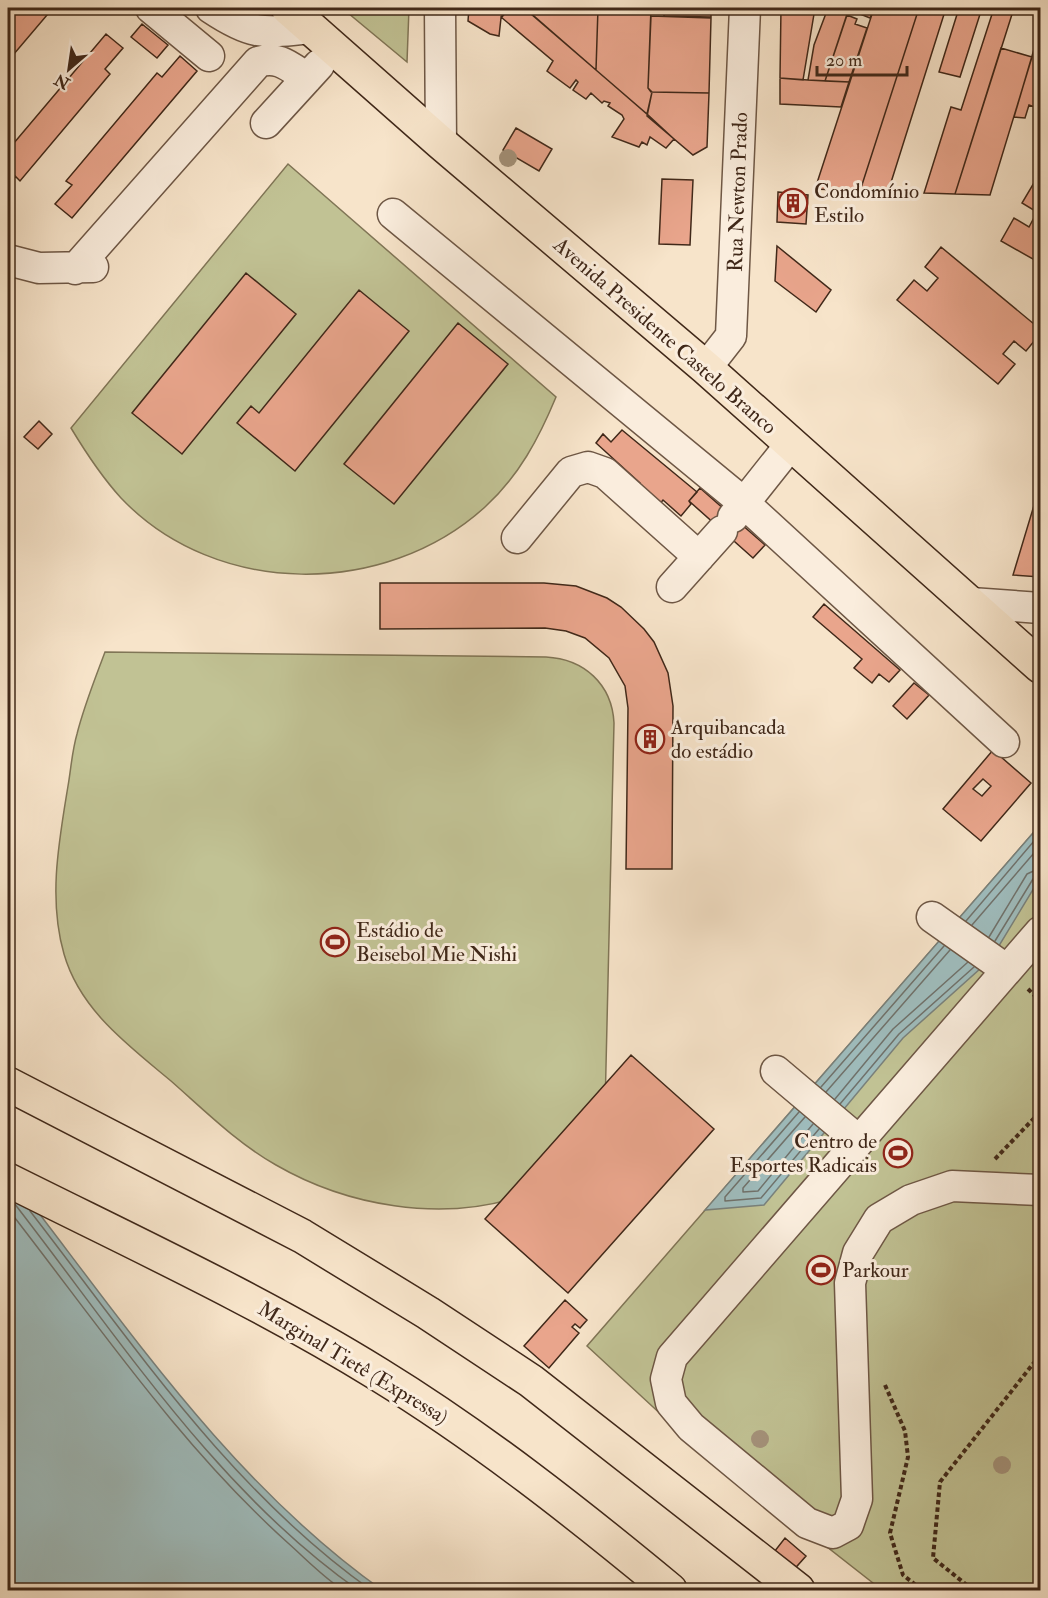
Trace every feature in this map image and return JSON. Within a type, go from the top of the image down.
[{"type":"highway","name":"Avenida Presidente Castelo Branco","points":[[311,28],[441,143],[706,369],[1041,666]]},
{"type":"highway","points":[[8,1084],[302,1236],[428,1313],[540,1388],[798,1590]]},
{"type":"highway","name":"Marginal Tietê (Expressa)","points":[[8,1180],[290,1323],[377,1373],[456,1424],[591,1525],[670,1590]]},
{"type":"street","points":[[151,8],[209,56]]},
{"type":"street","points":[[211,8],[232,21],[262,33],[311,28],[307,78],[266,123]]},
{"type":"street","points":[[440,8],[441,143]]},
{"type":"street","name":"Rua Newton Prado","points":[[706,369],[731,336],[745,8]]},
{"type":"street","points":[[8,260],[39,268],[85,268],[258,62],[269,58],[282,62],[307,78]]},
{"type":"street","points":[[393,214],[733,517],[1004,742]]},
{"type":"street","points":[[672,587],[733,517],[791,444]]},
{"type":"street","points":[[517,538],[571,472],[588,466],[605,473],[699,557]]},
{"type":"street","points":[[971,603],[1041,608]]},
{"type":"street","points":[[939,921],[1002,967]]},
{"type":"street","points":[[1041,932],[1002,967],[849,1132],[672,1357],[666,1379],[671,1403],[691,1427],[807,1523],[833,1533],[848,1525],[857,1498],[850,1283],[858,1253],[879,1219],[911,1200],[952,1185],[1041,1190]]},
{"type":"street","points":[[785,1080],[849,1132]]},
{"type":"path","points":[[968,1186],[1041,1112]]},
{"type":"path","points":[[974,1590],[933,1558],[940,1482],[1041,1355]]},
{"type":"path","points":[[883,1382],[905,1431],[908,1457],[890,1533],[903,1575],[922,1590]]},
{"type":"green space","points":[[342,8],[409,8],[407,62]]},
{"type":"green space","points":[[288,164],[556,397],[527,456],[508,482],[485,507],[445,537],[399,558],[351,571],[301,574],[252,569],[204,554],[160,531],[121,498],[94,464],[71,428]]},
{"type":"green space","name":"Estádio de Beisebol Mie Nishi","points":[[105,652],[546,657],[572,663],[584,668],[594,676],[608,697],[614,723],[604,1152],[540,1189],[488,1204],[426,1209],[363,1200],[304,1179],[248,1147],[107,1025],[81,992],[71,974],[59,933],[56,891],[59,849],[74,747],[83,713]]},
{"type":"green space","name":"Centro de Esportes Radicais","points":[[1040,825],[1040,1590],[882,1590],[679,1431],[587,1346]]},
{"type":"water","points":[[1040,825],[1040,878],[991,959],[903,1038],[764,1205],[705,1210]]},
{"type":"water","points":[[8,1173],[136,1340],[226,1449],[326,1547],[382,1590],[8,1590]]},
{"type":"building","points":[[15,8],[53,8],[8,61],[8,16]]},
{"type":"building","points":[[469,8],[510,8],[501,18],[499,36],[490,34],[468,21]]},
{"type":"building","points":[[510,8],[524,8],[674,139],[666,148],[650,137],[647,145],[642,142],[639,147],[612,137],[624,119],[622,115],[608,106],[610,103],[604,101],[602,103],[591,93],[586,99],[573,90],[578,82],[576,80],[570,88],[547,71],[553,61],[501,17]]},
{"type":"building","points":[[531,8],[598,8],[596,70],[534,16],[530,12]]},
{"type":"building","points":[[598,8],[651,8],[648,88],[652,92],[647,114],[596,70]]},
{"type":"building","points":[[664,8],[711,8],[711,17],[664,16]]},
{"type":"building","points":[[781,8],[815,8],[803,80],[780,78]]},
{"type":"building","points":[[828,8],[849,8],[825,81],[808,80],[814,45]]},
{"type":"building","points":[[856,8],[874,8],[870,18],[855,12]]},
{"type":"building","points":[[874,8],[919,8],[860,191],[815,189]]},
{"type":"building","points":[[919,8],[946,8],[888,192],[860,191]]},
{"type":"building","points":[[959,8],[982,8],[960,77],[939,72]]},
{"type":"building","points":[[994,8],[1014,8],[955,194],[924,193],[951,107],[961,110]]},
{"type":"building","points":[[847,15],[857,19],[855,24],[867,28],[849,82],[825,81]]},
{"type":"building","points":[[651,16],[711,18],[709,93],[651,92],[648,88]]},
{"type":"building","points":[[142,24],[168,45],[157,58],[131,37]]},
{"type":"building","points":[[1040,29],[1040,109],[1029,105],[1025,118],[1014,117]]},
{"type":"building","points":[[106,34],[123,48],[105,69],[110,74],[20,181],[15,176],[8,185],[8,150]]},
{"type":"building","points":[[1001,48],[1032,57],[990,195],[955,194]]},
{"type":"building","points":[[180,56],[197,71],[72,218],[55,204],[72,185],[66,181],[157,73],[162,77]]},
{"type":"building","points":[[780,78],[849,82],[841,107],[780,104]]},
{"type":"building","points":[[652,92],[709,93],[707,147],[693,155],[647,116]]},
{"type":"building","points":[[516,128],[552,149],[539,171],[503,150]]},
{"type":"building","points":[[662,179],[693,180],[690,245],[659,244]]},
{"type":"building","points":[[1035,181],[1040,184],[1040,263],[1001,241],[1014,218],[1029,227],[1037,212],[1022,203]]},
{"type":"building","name":"Condomínio Estilo","points":[[778,192],[808,195],[806,224],[777,222]]},
{"type":"building","points":[[777,246],[831,290],[816,312],[775,281]]},
{"type":"building","points":[[941,247],[1040,329],[1040,334],[1026,351],[1014,341],[1003,354],[1015,364],[998,384],[897,300],[914,280],[927,291],[938,278],[925,267]]},
{"type":"building","points":[[246,273],[296,314],[182,454],[132,413]]},
{"type":"building","points":[[359,290],[409,331],[295,471],[237,423],[251,406],[259,413]]},
{"type":"building","points":[[458,323],[508,364],[394,504],[344,464]]},
{"type":"building","points":[[39,421],[52,434],[38,449],[24,437]]},
{"type":"building","points":[[622,430],[697,492],[681,516],[663,500],[654,511],[632,492],[640,483],[596,443],[603,434],[611,442]]},
{"type":"building","points":[[1040,484],[1040,577],[1013,575],[1035,502]]},
{"type":"building","points":[[700,488],[765,545],[753,558],[689,501]]},
{"type":"building","name":"Arquibancada do estádio","points":[[380,583],[544,583],[576,586],[607,598],[621,607],[644,629],[654,642],[668,673],[673,706],[672,869],[626,869],[628,708],[625,686],[609,658],[585,638],[566,631],[545,628],[380,629]]},
{"type":"building","points":[[824,604],[900,670],[889,682],[879,674],[872,683],[854,668],[862,659],[813,617]]},
{"type":"building","points":[[914,683],[929,695],[907,719],[893,706]]},
{"type":"building","points":[[993,750],[1031,783],[981,841],[943,809]],"holes":[[[983,779],[991,786],[982,796],[973,789]]]},
{"type":"building","points":[[631,1055],[714,1129],[568,1293],[485,1219]]},
{"type":"building","points":[[565,1300],[587,1320],[580,1328],[575,1324],[572,1327],[579,1333],[549,1368],[524,1346]]},
{"type":"building","points":[[785,1538],[806,1556],[790,1574],[767,1561]]},
{"type":"place","name":"Condomínio Estilo","points":[[793,203]]},
{"type":"place","name":"Arquibancada do estádio","points":[[650,739]]},
{"type":"place","name":"Estádio de Beisebol Mie Nishi","points":[[335,942]]},
{"type":"place","name":"Centro de Esportes Radicais","points":[[898,1153]]},
{"type":"place","name":"Parkour","points":[[821,1270]]}]
